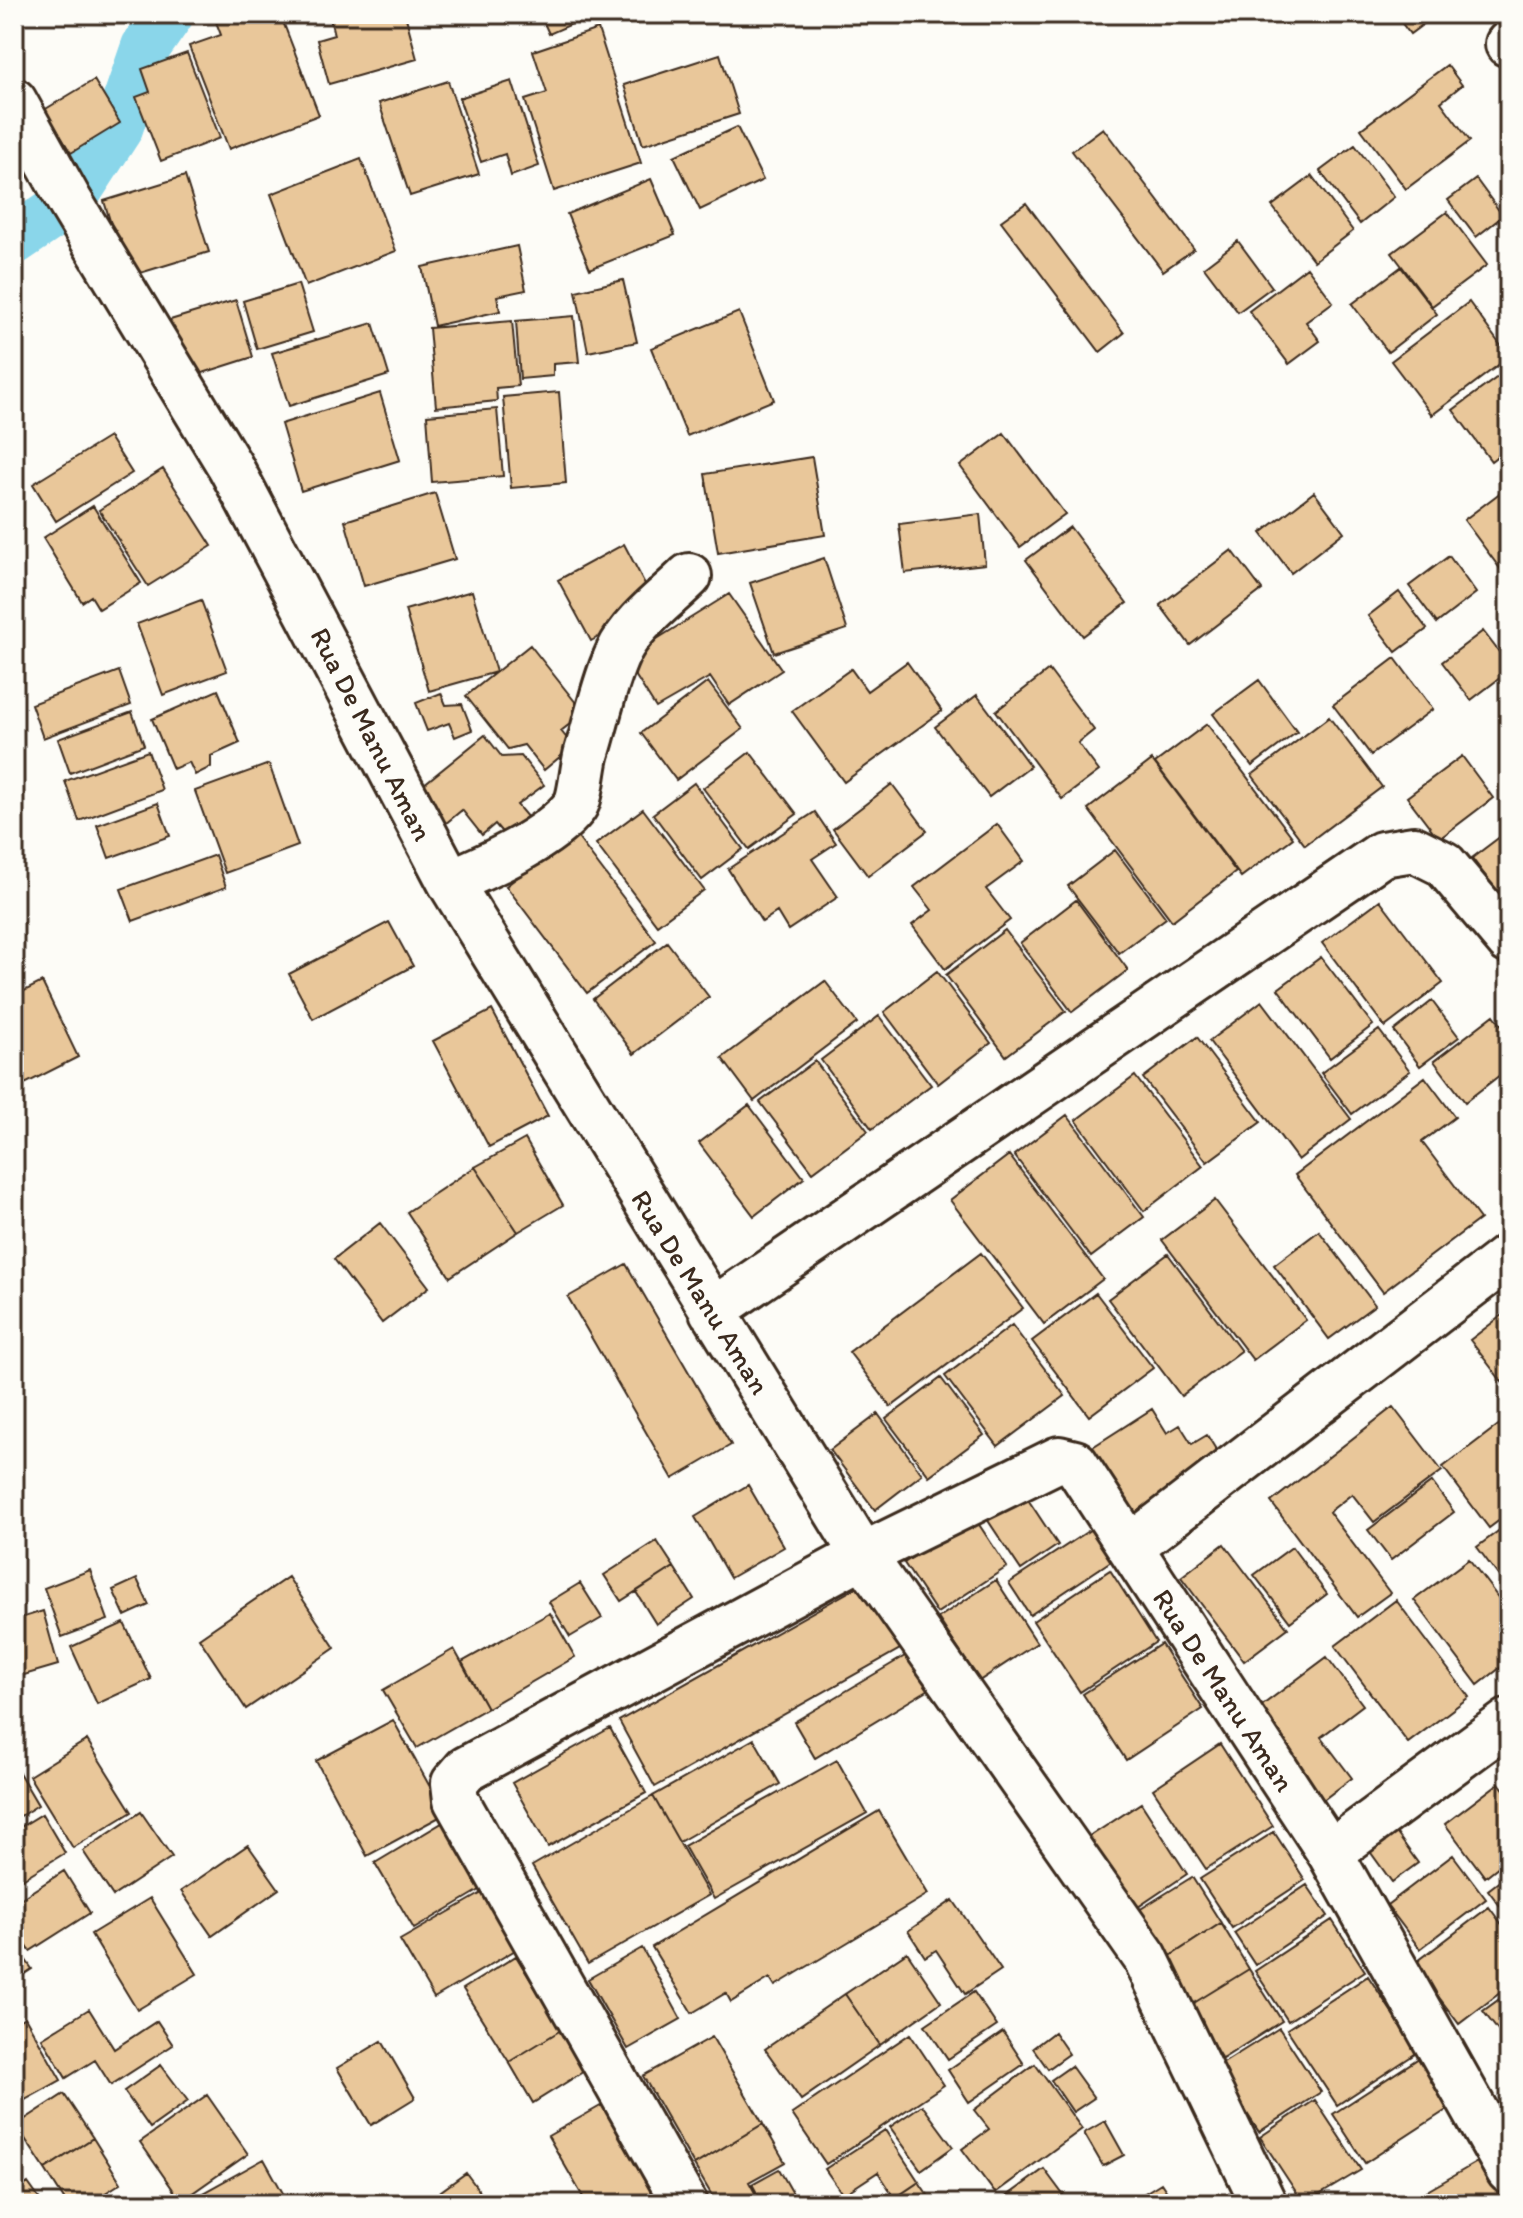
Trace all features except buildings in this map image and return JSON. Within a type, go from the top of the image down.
[{"type":"street","name":"Rua De Manu Aman","points":[[14,101],[70,202],[230,466],[450,882],[863,1555],[1059,1459],[1075,1463],[1330,1853],[1509,2171]]},
{"type":"street","points":[[450,882],[489,866],[523,845],[555,825],[577,803],[580,774],[619,651],[635,630],[689,576]]},
{"type":"street","points":[[712,1311],[1382,854],[1414,849],[1444,864],[1509,941]]},
{"type":"street","points":[[1130,1547],[1509,1256]]},
{"type":"street","points":[[685,2204],[456,1800],[454,1783],[466,1769],[863,1555],[1145,1957],[1264,2204]]},
{"type":"street","points":[[1330,1853],[1509,1721]]},
{"type":"waterway","points":[[14,240],[70,202],[118,128],[146,47],[169,14]]}]
